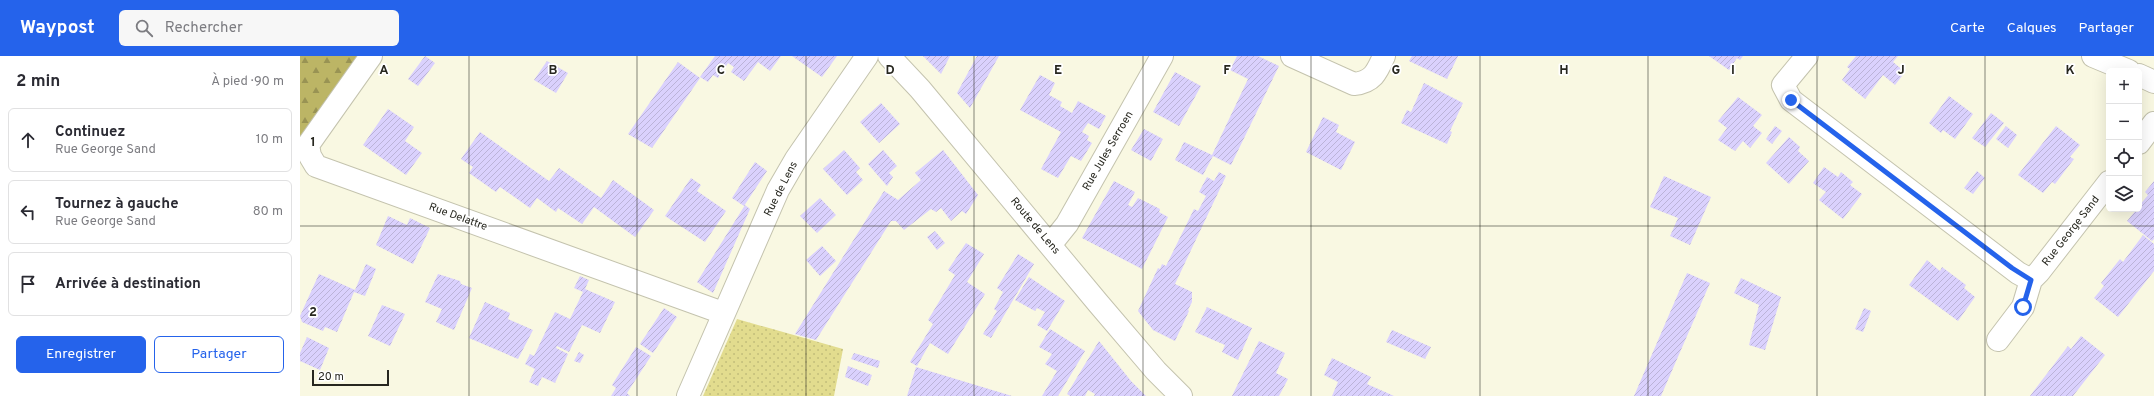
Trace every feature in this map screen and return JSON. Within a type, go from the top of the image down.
[{"type":"street","name":"Rue Delattre","points":[[371,56],[308,145],[310,156],[316,166],[723,313]]},
{"type":"street","name":"Rue de Lens","points":[[688,396],[778,190],[796,159],[867,56]]},
{"type":"street","name":"Route de Lens","points":[[888,56],[920,88],[1051,244],[1112,320],[1181,396]]},
{"type":"street","name":"Rue Jules Serroen","points":[[1051,244],[1067,224],[1162,56]]},
{"type":"street","points":[[1292,56],[1354,84],[1364,83],[1376,73],[1384,56]]},
{"type":"street","points":[[1807,56],[1783,85],[1791,100],[2012,268],[2031,280]]},
{"type":"street","points":[[2093,56],[2122,68]]},
{"type":"street","points":[[2142,76],[2154,82]]},
{"type":"street","points":[[2141,140],[2154,123]]},
{"type":"street","name":"Rue George Sand","points":[[1998,340],[2023,307],[2031,280],[2039,272],[2106,186]]},
{"type":"shaded area","points":[[737,319],[843,349],[834,396],[703,396]]},
{"type":"green space","points":[[300,56],[359,56],[300,142]]},
{"type":"building","points":[[425,56],[435,63],[418,86],[408,79]]},
{"type":"building","points":[[715,56],[781,56],[770,71],[758,62],[744,81],[731,72],[734,67],[728,63],[718,78],[713,75],[708,82],[700,77]]},
{"type":"building","points":[[792,56],[837,56],[822,77]]},
{"type":"building","points":[[923,56],[950,56],[941,74]]},
{"type":"building","points":[[977,56],[999,56],[970,108],[957,93]]},
{"type":"building","points":[[1237,56],[1258,56],[1279,66],[1231,165],[1213,156],[1203,175],[1175,160],[1184,142],[1212,155],[1248,79],[1230,70]]},
{"type":"building","points":[[1412,56],[1458,56],[1447,79],[1409,61]]},
{"type":"building","points":[[1709,56],[1743,56],[1740,60],[1737,58],[1729,70]]},
{"type":"building","points":[[1856,56],[1898,56],[1893,62],[1905,72],[1895,85],[1883,75],[1865,99],[1842,80],[1850,69],[1847,67]]},
{"type":"building","points":[[547,61],[568,73],[556,93],[534,80]]},
{"type":"building","points":[[678,62],[700,78],[652,148],[628,134]]},
{"type":"building","points":[[1175,72],[1201,86],[1179,126],[1153,112]]},
{"type":"building","points":[[1040,75],[1055,83],[1049,95],[1062,102],[1060,106],[1072,113],[1078,101],[1106,116],[1099,129],[1088,123],[1082,132],[1089,136],[1087,140],[1092,143],[1081,161],[1071,156],[1058,178],[1041,169],[1061,132],[1020,110]]},
{"type":"building","points":[[1424,83],[1463,103],[1450,131],[1452,132],[1447,144],[1401,123],[1407,110],[1411,112]]},
{"type":"building","points":[[1949,96],[1973,114],[1955,139],[1943,130],[1941,133],[1929,123]]},
{"type":"building","points":[[1738,97],[1762,115],[1753,126],[1762,133],[1750,148],[1743,141],[1735,151],[1718,140],[1727,128],[1718,121]]},
{"type":"building","points":[[881,103],[900,124],[879,143],[860,122]]},
{"type":"building","points":[[388,109],[414,127],[405,141],[422,153],[406,175],[363,145]]},
{"type":"building","points":[[1991,113],[2004,123],[1985,147],[1972,138]]},
{"type":"building","points":[[1323,117],[1339,125],[1336,132],[1355,142],[1341,170],[1306,152]]},
{"type":"building","points":[[1775,126],[1782,131],[1772,144],[1766,139]]},
{"type":"building","points":[[2006,126],[2017,135],[2008,148],[1996,139]]},
{"type":"building","points":[[2056,126],[2080,145],[2070,157],[2074,159],[2055,184],[2052,182],[2043,193],[2018,175]]},
{"type":"building","points":[[1144,129],[1163,139],[1151,161],[1131,150]]},
{"type":"building","points":[[480,132],[549,181],[559,168],[601,198],[613,180],[654,210],[635,237],[594,207],[582,224],[558,208],[556,212],[537,198],[530,208],[500,187],[496,192],[469,173],[473,167],[461,159]]},
{"type":"building","points":[[1789,137],[1800,147],[1798,151],[1809,161],[1789,184],[1766,163]]},
{"type":"building","points":[[844,150],[860,168],[856,172],[863,180],[847,195],[823,169]]},
{"type":"building","points":[[883,150],[897,166],[889,173],[893,177],[887,186],[868,164]]},
{"type":"building","points":[[943,150],[978,195],[966,214],[962,211],[951,221],[941,208],[936,212],[931,209],[904,230],[896,221],[891,221],[816,340],[795,334],[884,191],[898,200],[921,180],[915,173]]},
{"type":"building","points":[[755,162],[767,171],[744,206],[732,198]]},
{"type":"building","points":[[1824,167],[1838,177],[1841,172],[1853,182],[1850,185],[1862,194],[1843,219],[1819,200],[1826,192],[1813,183]]},
{"type":"building","points":[[1977,171],[1985,178],[1973,194],[1964,188]]},
{"type":"building","points":[[1219,172],[1226,176],[1175,284],[1192,292],[1192,302],[1175,341],[1153,330],[1138,311],[1158,268],[1160,269],[1162,264],[1166,266],[1194,209],[1198,211],[1206,196],[1199,192],[1207,177],[1214,181]]},
{"type":"building","points":[[1664,176],[1711,197],[1690,245],[1670,236],[1678,218],[1650,207]]},
{"type":"building","points":[[691,178],[701,185],[697,191],[726,211],[705,242],[665,216]]},
{"type":"building","points":[[1114,181],[1135,192],[1128,205],[1132,207],[1138,198],[1160,209],[1159,212],[1168,217],[1142,269],[1082,238]]},
{"type":"building","points":[[2154,181],[2154,239],[2152,241],[2127,221],[2134,212],[2142,212],[2142,202],[2148,195],[2145,192]]},
{"type":"building","points":[[820,198],[836,215],[817,233],[800,216]]},
{"type":"building","points":[[745,205],[750,209],[713,293],[697,282]]},
{"type":"building","points":[[388,216],[407,225],[410,218],[430,228],[413,264],[376,245]]},
{"type":"building","points":[[935,231],[945,243],[937,250],[927,237]]},
{"type":"building","points":[[2143,235],[2154,244],[2154,271],[2118,317],[2094,298],[2104,286],[2101,283],[2120,259],[2123,262]]},
{"type":"building","points":[[966,243],[984,254],[967,282],[985,294],[948,354],[930,343],[917,366],[910,362],[933,324],[928,320],[955,275],[948,270]]},
{"type":"building","points":[[822,246],[836,261],[820,276],[806,260]]},
{"type":"building","points":[[1018,254],[1034,264],[991,338],[983,334],[997,311],[994,309],[1003,292],[997,288]]},
{"type":"building","points":[[1927,260],[1940,271],[1942,267],[1966,285],[1964,288],[1975,297],[1958,321],[1909,285]]},
{"type":"building","points":[[366,264],[376,269],[365,296],[354,292],[337,332],[325,327],[323,331],[302,322],[300,316],[319,274],[355,290]]},
{"type":"building","points":[[1687,273],[1710,283],[1661,396],[1634,396]]},
{"type":"building","points":[[438,274],[460,281],[461,284],[472,288],[454,330],[436,322],[442,309],[425,302]]},
{"type":"building","points":[[580,276],[589,280],[585,289],[615,302],[600,333],[582,325],[569,352],[557,346],[556,348],[568,354],[555,383],[542,377],[538,386],[529,382],[535,369],[525,364],[530,354],[534,356],[555,312],[570,319],[583,292],[574,288]]},
{"type":"building","points":[[1029,277],[1065,301],[1047,331],[1037,325],[1045,312],[1037,308],[1035,311],[1015,300]]},
{"type":"building","points":[[1741,278],[1781,297],[1765,350],[1749,345],[1759,305],[1734,293]]},
{"type":"building","points":[[485,302],[510,313],[508,319],[533,330],[518,359],[469,338]]},
{"type":"building","points":[[382,305],[405,314],[390,346],[368,336]]},
{"type":"building","points":[[1207,307],[1252,328],[1238,360],[1222,352],[1225,345],[1195,332]]},
{"type":"building","points":[[664,308],[677,317],[653,353],[640,344]]},
{"type":"building","points":[[1864,308],[1871,311],[1863,332],[1855,329]]},
{"type":"building","points":[[1050,329],[1085,351],[1058,396],[1042,396],[1057,371],[1045,364],[1052,354],[1039,347]]},
{"type":"building","points":[[1392,330],[1431,347],[1425,359],[1386,342]]},
{"type":"building","points":[[2081,336],[2105,355],[2073,396],[2030,396],[2068,346],[2071,349]]},
{"type":"building","points":[[307,337],[329,348],[320,370],[300,361],[300,353]]},
{"type":"building","points":[[1099,341],[1131,381],[1146,396],[1094,396],[1095,394],[1088,390],[1085,396],[1070,396],[1067,394]]},
{"type":"building","points":[[1259,341],[1285,353],[1276,373],[1288,379],[1279,396],[1232,396]]},
{"type":"building","points":[[636,347],[651,356],[627,393],[630,396],[611,396],[616,388],[612,385]]},
{"type":"building","points":[[579,352],[584,355],[580,363],[574,361]]},
{"type":"building","points":[[854,353],[880,361],[878,368],[851,359]]},
{"type":"building","points":[[1332,358],[1371,377],[1367,384],[1394,396],[1332,396],[1338,382],[1324,375]]},
{"type":"building","points":[[848,366],[872,375],[868,386],[845,377]]},
{"type":"building","points":[[916,367],[1012,396],[907,396]]},
{"type":"route","points":[[1791,100],[2012,268],[2031,280],[2023,307]]}]
